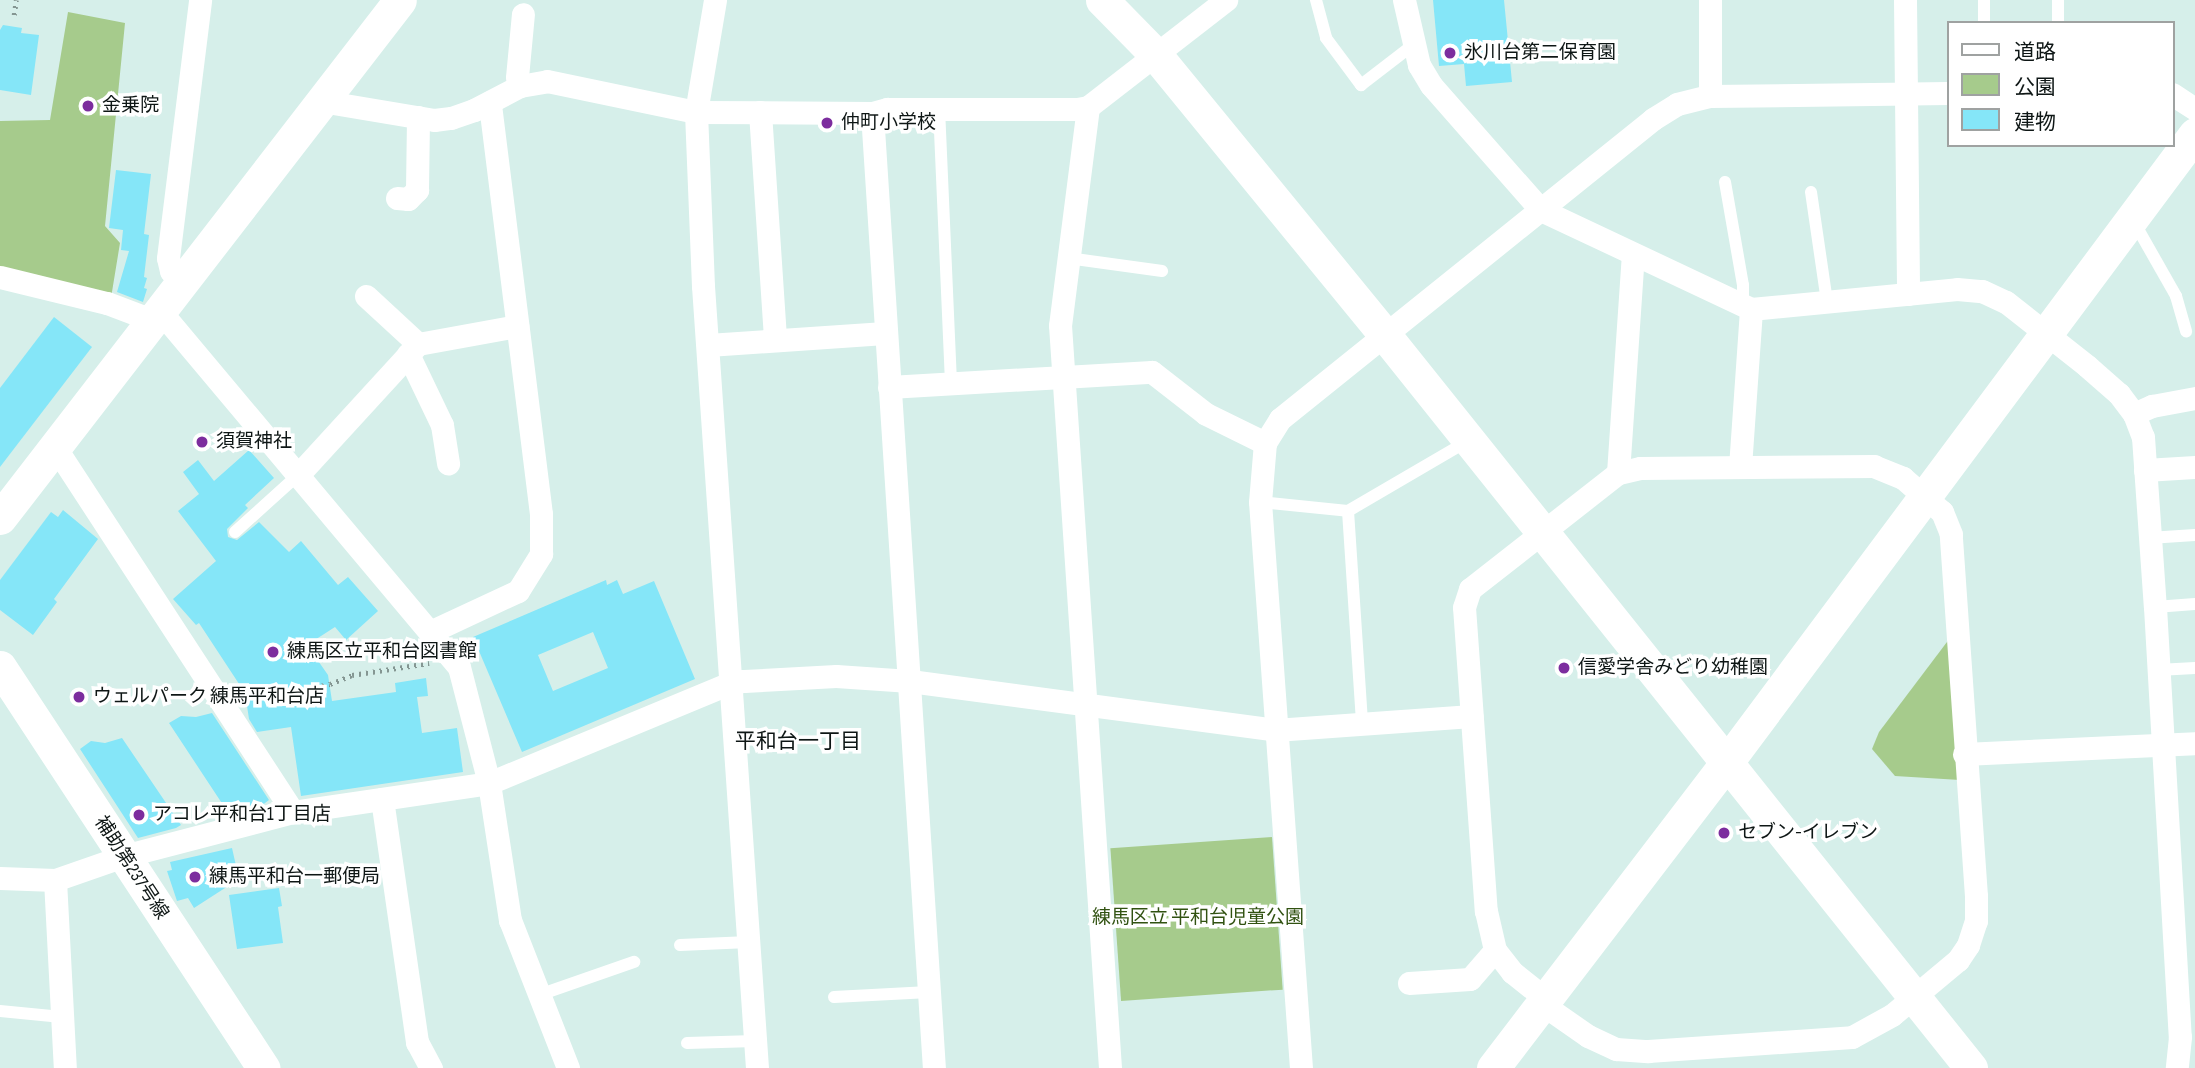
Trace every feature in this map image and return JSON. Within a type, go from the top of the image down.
[{"type":"street","points":[[181,280],[171,271],[168,258],[200,0]]},
{"type":"street","points":[[0,517],[400,0]]},
{"type":"street","points":[[715,0],[696,112],[708,345],[757,1068]]},
{"type":"street","points":[[1102,0],[1155,54],[1384,334],[1971,1068]]},
{"type":"street","points":[[321,101],[418,117],[451,118],[520,86],[547,81],[696,112],[872,113],[887,108],[1088,107],[1226,0]]},
{"type":"street","points":[[1404,0],[1419,65],[1431,85],[1541,209],[1747,308],[1908,294],[1982,291],[2006,302],[2046,333],[2119,394],[2134,414],[2143,437],[2155,607],[2180,1037],[2177,1068]]},
{"type":"street","points":[[1710,0],[1710,96]]},
{"type":"street","points":[[1905,0],[1908,294]]},
{"type":"street","points":[[520,86],[517,76],[523,14]]},
{"type":"street","points":[[1301,1068],[1260,502],[1265,443],[1280,419],[1665,110],[1693,99],[1710,96],[1946,93]]},
{"type":"street","points":[[2174,95],[2195,109]]},
{"type":"street","points":[[430,632],[518,591],[541,554],[541,514],[490,102]]},
{"type":"street","points":[[1088,107],[1060,325],[1110,1068]]},
{"type":"street","points":[[760,112],[775,339]]},
{"type":"street","points":[[872,113],[934,1068]]},
{"type":"street","points":[[397,198],[408,199],[417,190],[418,117]]},
{"type":"street","points":[[1493,1068],[1727,762],[2195,134]]},
{"type":"street","points":[[1618,473],[1633,255]]},
{"type":"street","points":[[0,277],[156,315],[298,475],[459,667],[489,783],[510,920],[568,1068]]},
{"type":"street","points":[[366,296],[413,349],[442,425],[448,464]]},
{"type":"street","points":[[1740,467],[1747,308]]},
{"type":"street","points":[[298,475],[413,349],[517,326]]},
{"type":"street","points":[[708,345],[885,334]]},
{"type":"street","points":[[889,387],[1152,372],[1206,414],[1265,443]]},
{"type":"street","points":[[2134,414],[2152,406],[2195,398]]},
{"type":"street","points":[[55,447],[293,812]]},
{"type":"street","points":[[1874,466],[1903,478],[1925,497],[1942,513],[1951,534],[1976,922],[1968,945],[1958,960],[1892,1016],[1852,1037],[1715,1058],[1616,1049],[1587,1035],[1544,1001],[1512,972],[1495,950],[1486,911],[1464,607],[1470,589],[1618,473],[1640,468],[1874,466]]},
{"type":"street","points":[[2145,470],[2195,467]]},
{"type":"street","name":"補助第237号線","points":[[0,667],[263,1068]]},
{"type":"street","points":[[0,878],[55,880],[124,856],[293,812],[489,783],[731,683],[836,676],[910,681],[1275,730],[1472,716]]},
{"type":"street","points":[[1964,754],[2195,743]]},
{"type":"street","points":[[382,799],[417,1042],[431,1068]]},
{"type":"street","points":[[55,880],[65,1068]]},
{"type":"street","points":[[1409,983],[1470,979],[1495,950]]},
{"type":"lane","points":[[1317,0],[1326,38],[1362,85],[1413,45]]},
{"type":"lane","points":[[1984,0],[1984,21]]},
{"type":"lane","points":[[2058,0],[2058,21]]},
{"type":"lane","points":[[939,108],[951,383]]},
{"type":"lane","points":[[1725,182],[1747,308]]},
{"type":"lane","points":[[1811,192],[1827,302]]},
{"type":"lane","points":[[2132,218],[2176,296],[2186,332]]},
{"type":"lane","points":[[1068,258],[1162,271]]},
{"type":"lane","points":[[1260,502],[1348,511],[1470,440]]},
{"type":"lane","points":[[235,532],[298,475]]},
{"type":"lane","points":[[1348,511],[1362,723]]},
{"type":"lane","points":[[2149,538],[2195,535]]},
{"type":"lane","points":[[2155,607],[2195,604]]},
{"type":"lane","points":[[2158,670],[2195,668]]},
{"type":"lane","points":[[681,944],[749,942]]},
{"type":"lane","points":[[539,995],[634,962]]},
{"type":"lane","points":[[834,997],[929,992]]},
{"type":"lane","points":[[0,1011],[62,1017]]},
{"type":"lane","points":[[687,1043],[755,1041]]},
{"type":"path","points":[[14,15],[16,0]]},
{"type":"path","points":[[225,706],[236,701],[331,684],[352,675],[434,663],[449,655]]},
{"type":"green space","points":[[68,12],[125,23],[105,226],[120,243],[111,298],[0,269],[0,121],[50,120]]},
{"type":"green space","points":[[1950,638],[1960,780],[1895,776],[1872,749],[1879,732]]},
{"type":"green space","name":"練馬区立 平和台児童公園","points":[[1272,837],[1283,990],[1121,1001],[1110,848]]},
{"type":"building","points":[[1433,0],[1504,0],[1512,82],[1466,86],[1464,64],[1439,66]]},
{"type":"building","points":[[3,25],[22,28],[21,33],[39,35],[31,95],[0,90],[0,30]]},
{"type":"building","points":[[116,170],[151,174],[144,234],[149,235],[144,277],[147,278],[144,288],[147,289],[143,302],[117,292],[129,251],[121,250],[123,230],[109,228]]},
{"type":"building","points":[[54,317],[92,347],[0,467],[0,388]]},
{"type":"building","points":[[249,450],[274,478],[245,505],[248,508],[227,529],[228,537],[237,540],[259,522],[289,552],[301,541],[338,585],[348,577],[378,611],[346,640],[335,627],[307,645],[328,675],[332,701],[396,692],[395,683],[426,678],[428,696],[417,697],[422,733],[457,728],[463,772],[301,796],[291,727],[257,732],[249,719],[245,693],[199,623],[196,625],[173,599],[216,561],[178,511],[199,494],[183,472],[198,460],[214,481]]},
{"type":"building","points":[[63,510],[98,539],[54,599],[57,602],[33,635],[0,610],[0,580],[51,512],[58,517]]},
{"type":"building","points":[[606,580],[607,585],[617,580],[623,594],[654,581],[695,679],[522,752],[473,637]],"holes":[[[593,632],[608,668],[553,691],[538,655]]]},
{"type":"building","points":[[212,713],[269,800],[261,806],[229,814],[169,723],[181,716],[196,717]]},
{"type":"building","points":[[122,738],[181,825],[138,838],[80,749],[91,741],[105,743]]},
{"type":"building","points":[[232,848],[239,879],[194,908],[188,898],[177,901],[167,871],[172,870],[170,862]]},
{"type":"building","points":[[279,888],[282,906],[278,907],[283,943],[237,949],[229,895]]},
{"type":"place","name":"氷川台第二保育園","points":[[1450,53]]},
{"type":"place","name":"金乗院","points":[[88,106]]},
{"type":"place","name":"仲町小学校","points":[[827,123]]},
{"type":"place","name":"須賀神社","points":[[202,442]]},
{"type":"place","name":"練馬区立平和台図書館","points":[[273,652]]},
{"type":"place","name":"信愛学舎みどり幼稚園","points":[[1564,668]]},
{"type":"place","name":"ウェルパーク 練馬平和台店","points":[[79,697]]},
{"type":"place","name":"アコレ平和台1丁目店","points":[[139,815]]},
{"type":"place","name":"セブン-イレブン","points":[[1724,833]]},
{"type":"place","name":"練馬平和台一郵便局","points":[[195,877]]},
{"type":"district","name":"平和台一丁目","points":[[798,742]]}]
